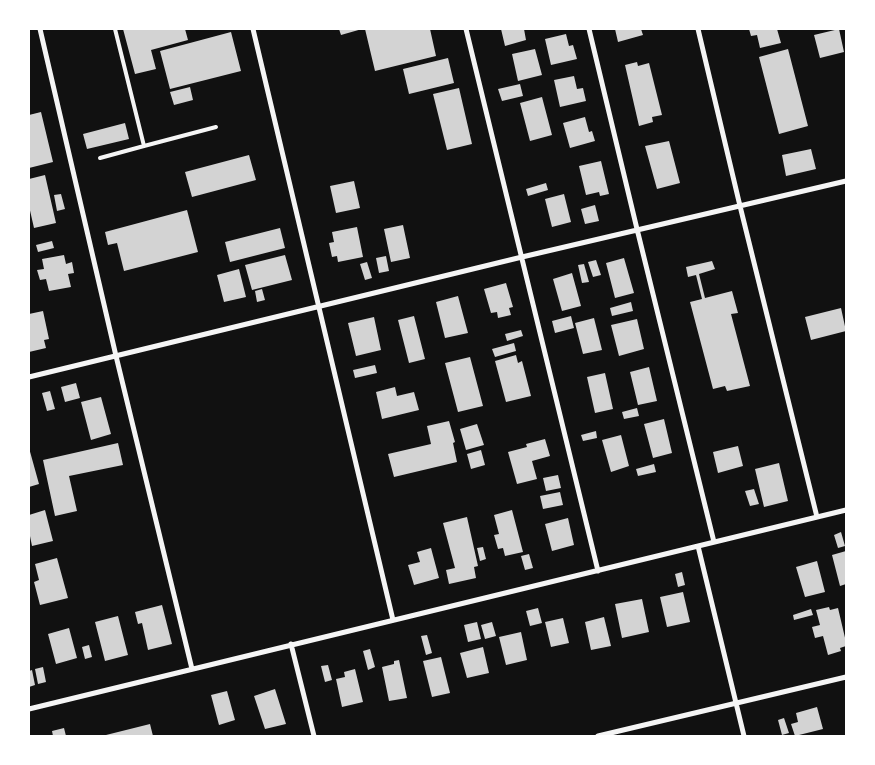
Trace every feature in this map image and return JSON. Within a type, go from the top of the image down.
[{"type":"street","points":[[40,29],[116,356],[192,669]]},
{"type":"street","points":[[253,29],[393,620]]},
{"type":"street","points":[[466,29],[598,571]]},
{"type":"street","points":[[589,29],[714,542]]},
{"type":"street","points":[[698,29],[817,517]]},
{"type":"street","points":[[29,377],[522,257],[846,181]]},
{"type":"street","points":[[29,709],[846,510]]},
{"type":"street","points":[[698,546],[744,736]]},
{"type":"street","points":[[291,644],[314,736]]},
{"type":"street","points":[[598,736],[846,677]]},
{"type":"lane","points":[[115,29],[144,146]]},
{"type":"lane","points":[[100,158],[216,127]]},
{"type":"building","points":[[123,29],[185,29],[188,40],[151,50],[156,69],[135,74]]},
{"type":"building","points":[[339,29],[362,29],[341,35]]},
{"type":"building","points":[[365,29],[430,29],[436,56],[375,71]]},
{"type":"building","points":[[501,29],[524,29],[526,40],[505,46]]},
{"type":"building","points":[[615,29],[641,29],[643,35],[618,42]]},
{"type":"building","points":[[749,29],[777,29],[781,43],[760,48],[757,35],[751,36]]},
{"type":"building","points":[[839,29],[844,52],[820,58],[814,35]]},
{"type":"building","points":[[231,32],[241,71],[170,89],[160,51]]},
{"type":"building","points":[[566,34],[569,46],[573,45],[577,59],[551,65],[545,39]]},
{"type":"building","points":[[535,49],[542,75],[518,81],[512,54]]},
{"type":"building","points":[[788,49],[808,126],[779,134],[759,57]]},
{"type":"building","points":[[448,58],[454,83],[409,94],[403,69]]},
{"type":"building","points":[[637,62],[638,66],[649,63],[662,115],[652,117],[653,122],[639,126],[625,65]]},
{"type":"building","points":[[574,76],[577,89],[583,88],[586,101],[560,107],[554,80]]},
{"type":"building","points":[[520,84],[523,96],[502,101],[498,89]]},
{"type":"building","points":[[190,87],[193,100],[174,105],[170,92]]},
{"type":"building","points":[[459,88],[472,144],[447,150],[433,94]]},
{"type":"building","points":[[542,97],[552,135],[530,141],[520,103]]},
{"type":"building","points":[[41,112],[53,162],[29,168],[29,115]]},
{"type":"building","points":[[585,117],[589,132],[592,131],[595,141],[570,148],[563,123]]},
{"type":"building","points":[[125,123],[129,139],[87,149],[83,134]]},
{"type":"building","points":[[669,141],[680,183],[657,189],[645,146]]},
{"type":"building","points":[[811,149],[816,169],[786,176],[782,155]]},
{"type":"building","points":[[249,155],[256,180],[192,197],[185,172]]},
{"type":"building","points":[[601,161],[609,194],[600,196],[599,192],[586,195],[579,166]]},
{"type":"building","points":[[45,175],[56,223],[34,228],[29,206],[29,179]]},
{"type":"building","points":[[354,181],[360,208],[336,213],[330,186]]},
{"type":"building","points":[[546,183],[548,190],[528,196],[526,189]]},
{"type":"building","points":[[61,194],[65,209],[57,211],[54,195]]},
{"type":"building","points":[[564,194],[571,222],[552,227],[545,199]]},
{"type":"building","points":[[595,205],[599,221],[585,224],[581,209]]},
{"type":"building","points":[[187,210],[198,252],[124,271],[117,243],[108,245],[105,232]]},
{"type":"building","points":[[403,225],[410,258],[391,262],[384,229]]},
{"type":"building","points":[[357,227],[363,257],[338,262],[337,256],[332,257],[329,243],[334,242],[332,232]]},
{"type":"building","points":[[280,228],[285,248],[230,262],[225,242]]},
{"type":"building","points":[[52,241],[54,248],[38,252],[36,245]]},
{"type":"building","points":[[64,255],[66,264],[72,262],[74,273],[68,274],[71,287],[49,291],[46,279],[40,280],[37,270],[44,269],[42,259]]},
{"type":"building","points":[[285,255],[292,280],[252,290],[245,265]]},
{"type":"building","points":[[386,256],[389,271],[379,273],[376,258]]},
{"type":"building","points":[[624,258],[634,293],[615,298],[606,263]]},
{"type":"building","points":[[596,260],[601,275],[593,277],[588,262]]},
{"type":"building","points":[[712,261],[715,269],[699,274],[705,298],[732,291],[738,313],[731,314],[750,386],[727,391],[725,386],[713,389],[690,302],[702,299],[696,275],[688,277],[686,267]]},
{"type":"building","points":[[367,262],[372,278],[365,280],[360,264]]},
{"type":"building","points":[[584,264],[589,282],[582,283],[578,265]]},
{"type":"building","points":[[239,269],[246,297],[224,302],[217,275]]},
{"type":"building","points":[[572,273],[581,306],[562,311],[553,279]]},
{"type":"building","points":[[506,283],[513,307],[509,308],[511,315],[498,318],[497,312],[491,313],[484,289]]},
{"type":"building","points":[[262,289],[265,300],[257,302],[255,291]]},
{"type":"building","points":[[458,296],[468,333],[445,338],[436,302]]},
{"type":"building","points":[[631,302],[633,311],[612,316],[610,308]]},
{"type":"building","points":[[841,308],[846,331],[811,340],[805,317]]},
{"type":"building","points":[[43,311],[49,339],[44,340],[46,348],[29,352],[29,314]]},
{"type":"building","points":[[414,316],[425,359],[409,363],[398,320]]},
{"type":"building","points":[[571,316],[574,328],[555,333],[552,321]]},
{"type":"building","points":[[374,317],[381,350],[356,356],[348,323]]},
{"type":"building","points":[[594,318],[602,350],[583,354],[575,323]]},
{"type":"building","points":[[637,319],[644,349],[619,356],[611,325]]},
{"type":"building","points":[[521,330],[523,336],[507,341],[505,334]]},
{"type":"building","points":[[514,343],[516,351],[495,357],[492,349]]},
{"type":"building","points":[[516,355],[518,363],[522,361],[531,396],[506,402],[495,361]]},
{"type":"building","points":[[470,357],[483,406],[458,412],[445,363]]},
{"type":"building","points":[[375,365],[377,373],[355,378],[353,370]]},
{"type":"building","points":[[649,367],[657,401],[638,405],[630,372]]},
{"type":"building","points":[[605,373],[613,409],[595,413],[587,377]]},
{"type":"building","points":[[76,383],[80,398],[65,402],[61,387]]},
{"type":"building","points":[[395,387],[397,396],[414,392],[419,410],[382,419],[376,392]]},
{"type":"building","points":[[50,391],[55,409],[47,411],[42,393]]},
{"type":"building","points":[[101,397],[111,434],[91,440],[81,402]]},
{"type":"building","points":[[637,408],[639,416],[624,419],[622,412]]},
{"type":"building","points":[[664,419],[672,453],[653,458],[644,424]]},
{"type":"building","points":[[449,421],[455,442],[453,443],[457,462],[394,477],[388,454],[431,444],[427,426]]},
{"type":"building","points":[[477,424],[484,445],[466,450],[460,429]]},
{"type":"building","points":[[596,431],[597,438],[583,441],[581,435]]},
{"type":"building","points":[[621,435],[629,466],[611,472],[602,440]]},
{"type":"building","points":[[545,439],[550,456],[532,461],[537,479],[517,484],[508,452],[527,447],[526,444]]},
{"type":"building","points":[[118,443],[123,465],[69,476],[77,511],[55,516],[43,460]]},
{"type":"building","points":[[738,446],[743,466],[718,473],[713,452]]},
{"type":"building","points":[[29,448],[39,484],[29,487]]},
{"type":"building","points":[[481,450],[485,465],[471,469],[467,454]]},
{"type":"building","points":[[779,463],[788,501],[764,507],[755,469]]},
{"type":"building","points":[[654,464],[656,472],[638,476],[636,469]]},
{"type":"building","points":[[558,475],[561,488],[546,491],[543,478]]},
{"type":"building","points":[[754,489],[759,504],[750,506],[745,491]]},
{"type":"building","points":[[560,492],[563,505],[543,509],[540,496]]},
{"type":"building","points":[[45,510],[53,541],[32,546],[29,531],[29,515]]},
{"type":"building","points":[[512,510],[523,552],[505,556],[503,548],[498,549],[494,535],[499,534],[494,515]]},
{"type":"building","points":[[467,517],[478,566],[474,567],[476,578],[449,584],[446,570],[455,568],[443,523]]},
{"type":"building","points":[[568,518],[574,545],[552,551],[545,524]]},
{"type":"building","points":[[841,532],[845,546],[838,548],[834,535]]},
{"type":"building","points":[[483,547],[486,559],[480,561],[477,548]]},
{"type":"building","points":[[431,548],[439,578],[414,585],[408,565],[420,562],[417,552]]},
{"type":"building","points":[[846,551],[846,584],[840,586],[832,555]]},
{"type":"building","points":[[529,554],[533,568],[525,570],[521,556]]},
{"type":"building","points":[[57,558],[68,598],[40,605],[34,582],[39,580],[35,564]]},
{"type":"building","points":[[817,561],[825,592],[805,597],[796,567]]},
{"type":"building","points":[[682,572],[685,585],[678,587],[675,574]]},
{"type":"building","points":[[683,592],[690,622],[667,627],[660,597]]},
{"type":"building","points":[[642,599],[649,632],[622,638],[615,604]]},
{"type":"building","points":[[162,605],[172,644],[148,650],[142,623],[138,624],[135,612]]},
{"type":"building","points":[[829,607],[830,610],[838,608],[846,646],[840,648],[841,651],[828,655],[823,636],[815,638],[812,627],[820,625],[816,610]]},
{"type":"building","points":[[538,608],[542,623],[530,626],[526,611]]},
{"type":"building","points":[[811,609],[813,615],[794,620],[793,615]]},
{"type":"building","points":[[118,616],[128,655],[105,661],[95,622]]},
{"type":"building","points":[[604,617],[611,646],[591,650],[585,622]]},
{"type":"building","points":[[563,618],[569,643],[551,647],[545,622]]},
{"type":"building","points":[[477,622],[481,639],[468,642],[464,625]]},
{"type":"building","points":[[492,622],[496,636],[485,639],[481,625]]},
{"type":"building","points":[[69,628],[77,658],[56,664],[48,634]]},
{"type":"building","points":[[521,632],[527,660],[506,665],[499,637]]},
{"type":"building","points":[[427,635],[432,653],[426,655],[421,636]]},
{"type":"building","points":[[89,645],[92,657],[85,659],[82,647]]},
{"type":"building","points":[[483,647],[489,673],[467,678],[460,653]]},
{"type":"building","points":[[370,649],[375,667],[368,670],[363,651]]},
{"type":"building","points":[[441,657],[450,693],[432,697],[423,661]]},
{"type":"building","points":[[399,660],[407,698],[389,701],[382,667],[394,664],[394,661]]},
{"type":"building","points":[[328,665],[332,680],[325,682],[321,666]]},
{"type":"building","points":[[43,667],[46,682],[38,684],[35,669]]},
{"type":"building","points":[[355,669],[363,702],[342,707],[336,679],[345,677],[344,672]]},
{"type":"building","points":[[32,670],[35,685],[29,687],[29,671]]},
{"type":"building","points":[[275,689],[286,724],[265,729],[254,696]]},
{"type":"building","points":[[227,691],[235,720],[219,725],[211,695]]},
{"type":"building","points":[[817,707],[823,729],[795,736],[791,724],[798,722],[796,713]]},
{"type":"building","points":[[784,718],[789,733],[782,735],[778,720]]},
{"type":"building","points":[[150,724],[153,736],[102,736]]},
{"type":"building","points":[[64,728],[66,736],[53,736],[52,731]]}]
